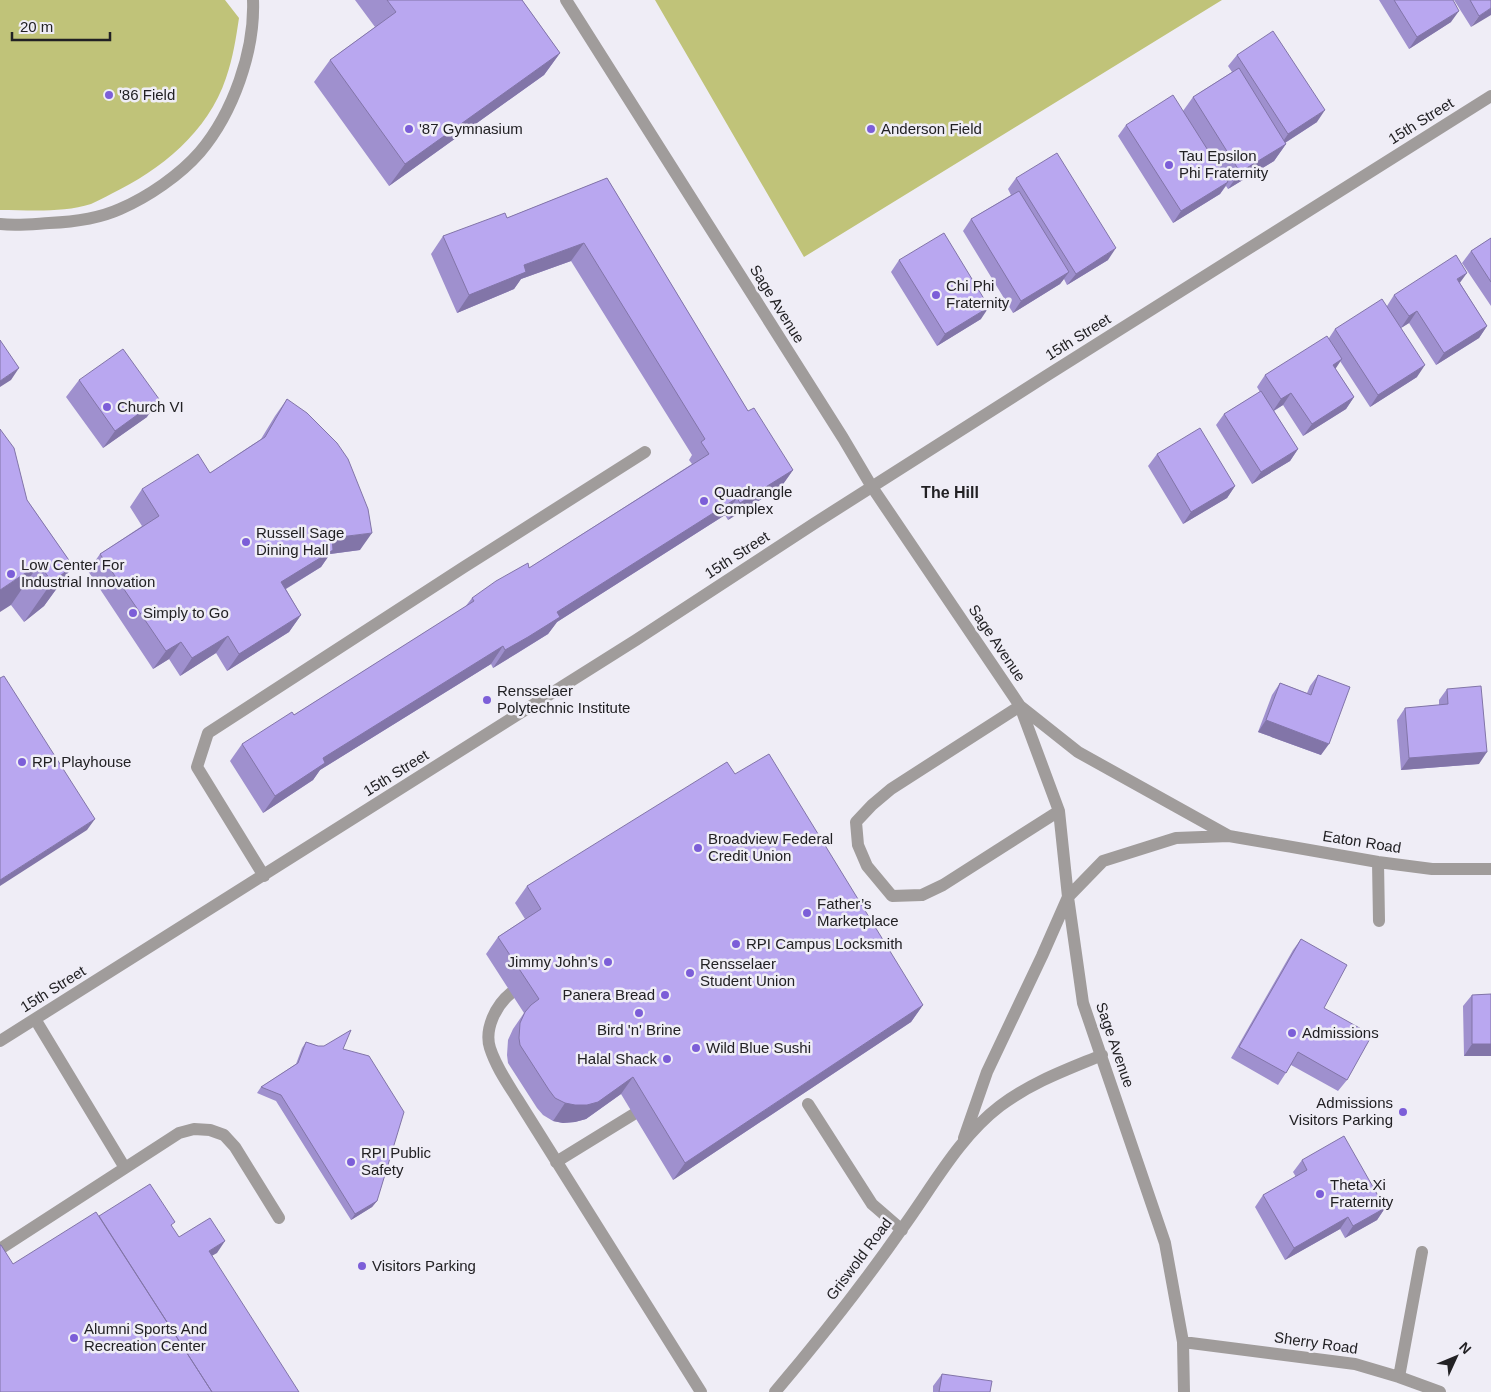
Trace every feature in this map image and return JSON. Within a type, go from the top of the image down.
[{"type":"street","points":[[0,224],[13,226],[72,222],[120,210],[153,192],[176,173],[199,152],[212,136],[224,116],[249,48],[254,11],[253,0]]},
{"type":"street","name":"Sage Avenue","points":[[566,0],[838,430],[872,487],[1020,706],[1059,811],[1068,897],[1083,1003],[1165,1243],[1183,1342],[1184,1392]]},
{"type":"street","name":"15th Street","points":[[0,1041],[264,876],[636,640],[1063,365],[1491,96]]},
{"type":"street","points":[[264,876],[197,767],[208,733],[645,452]]},
{"type":"street","points":[[1020,706],[891,789],[872,805],[856,822],[858,845],[867,866],[892,896],[922,895],[943,885],[1059,811]]},
{"type":"street","name":"Eaton Road","points":[[1020,706],[1078,752],[1230,836]]},
{"type":"street","name":"Eaton Road","points":[[1068,897],[1104,861],[1176,838],[1230,836],[1378,862],[1432,869],[1491,869]]},
{"type":"street","points":[[1378,862],[1379,921]]},
{"type":"street","name":"Griswold Road","points":[[964,1140],[988,1072],[1068,897]]},
{"type":"street","points":[[511,993],[495,1012],[489,1029],[490,1047],[499,1068],[701,1392]]},
{"type":"street","points":[[35,1019],[125,1168]]},
{"type":"street","name":"Griswold Road","points":[[775,1392],[810,1351],[902,1230],[964,1140],[998,1107],[1026,1088],[1102,1055]]},
{"type":"street","points":[[808,1104],[872,1204],[902,1230]]},
{"type":"street","points":[[556,1162],[634,1114]]},
{"type":"street","points":[[0,1249],[179,1133],[194,1129],[210,1130],[224,1135],[235,1147],[280,1218]]},
{"type":"street","points":[[1399,1377],[1422,1252]]},
{"type":"street","name":"Sherry Road","points":[[1183,1342],[1355,1364],[1440,1392]]},
{"type":"green space","name":"'86 Field","points":[[0,0],[225,0],[239,18],[231,63],[218,98],[195,132],[165,161],[130,184],[91,204],[58,210],[0,210]]},
{"type":"green space","name":"Anderson Field","points":[[655,0],[1222,0],[804,257]]},
{"type":"building","name":"'87 Gymnasium","points":[[387,0],[522,0],[560,53],[405,164],[330,60],[396,12]]},
{"type":"building","points":[[1394,0],[1453,0],[1459,11],[1417,37]]},
{"type":"building","points":[[1470,0],[1491,0],[1491,8],[1479,16]]},
{"type":"building","points":[[1273,31],[1325,110],[1288,134],[1237,55]]},
{"type":"building","points":[[1239,68],[1286,144],[1240,172],[1193,97]]},
{"type":"building","name":"Tau Epsilon Phi Fraternity","points":[[1173,95],[1228,182],[1181,211],[1126,125]]},
{"type":"building","points":[[1057,153],[1116,248],[1076,274],[1016,178]]},
{"type":"building","name":"Quadrangle Complex","points":[[607,178],[748,411],[754,408],[793,470],[740,503],[737,498],[557,612],[560,617],[505,650],[503,646],[323,758],[325,763],[275,796],[242,744],[292,712],[294,715],[474,601],[472,598],[496,581],[528,563],[529,568],[709,454],[701,442],[705,439],[584,243],[524,265],[526,272],[469,295],[443,236],[505,213],[507,218]]},
{"type":"building","points":[[1019,191],[1069,272],[1021,301],[971,219]]},
{"type":"building","name":"Chi Phi Fraternity","points":[[944,233],[989,307],[945,334],[899,260]]},
{"type":"building","points":[[1491,238],[1491,282],[1471,251]]},
{"type":"building","points":[[1456,255],[1467,273],[1457,279],[1487,326],[1444,353],[1417,311],[1409,316],[1394,295]]},
{"type":"building","points":[[1382,299],[1425,365],[1378,395],[1335,329]]},
{"type":"building","points":[[1327,336],[1342,359],[1333,365],[1354,397],[1312,424],[1291,393],[1281,399],[1265,375]]},
{"type":"building","points":[[0,340],[19,368],[0,381]]},
{"type":"building","points":[[123,349],[159,399],[115,431],[79,380]]},
{"type":"building","points":[[1261,391],[1298,449],[1261,472],[1224,414]]},
{"type":"building","name":"Russell Sage Dining Hall","points":[[287,399],[307,413],[337,443],[348,459],[368,509],[372,533],[332,538],[333,550],[281,582],[301,615],[239,654],[228,636],[192,658],[181,642],[166,651],[100,554],[159,516],[142,489],[198,454],[210,473],[265,437]]},
{"type":"building","points":[[1200,428],[1235,486],[1191,512],[1157,454]]},
{"type":"building","points":[[0,429],[14,448],[27,500],[73,566],[52,582],[39,564],[0,590]]},
{"type":"building","points":[[1318,675],[1350,687],[1329,744],[1266,720],[1280,683],[1311,695]]},
{"type":"building","name":"RPI Playhouse","points":[[4,676],[95,819],[0,880],[0,678]]},
{"type":"building","points":[[1481,686],[1487,752],[1409,758],[1405,708],[1448,704],[1447,689]]},
{"type":"building","name":"Rensselaer Student Union","points":[[769,754],[923,1005],[685,1163],[633,1077],[598,1102],[587,1105],[565,1103],[555,1098],[520,1045],[520,1023],[525,1012],[539,999],[498,937],[541,909],[527,886],[727,762],[735,774]]},
{"type":"building","name":"Admissions","points":[[1301,939],[1347,965],[1324,1008],[1372,1035],[1347,1080],[1298,1052],[1286,1073],[1239,1047]]},
{"type":"building","points":[[1491,994],[1491,1044],[1472,1044],[1472,995]]},
{"type":"building","name":"RPI Public Safety","points":[[351,1030],[343,1049],[369,1056],[404,1112],[377,1201],[355,1214],[281,1095],[261,1087],[298,1063],[306,1042],[324,1046]]},
{"type":"building","name":"Theta Xi Fraternity","points":[[1344,1136],[1385,1208],[1353,1226],[1348,1217],[1294,1248],[1263,1195],[1307,1170],[1302,1160]]},
{"type":"building","points":[[150,1184],[175,1222],[171,1225],[179,1237],[210,1218],[225,1241],[209,1251],[299,1392],[212,1392],[99,1216]]},
{"type":"building","name":"Alumni Sports And Recreation Center","points":[[96,1212],[212,1392],[0,1392],[0,1245],[13,1264]]},
{"type":"building","points":[[942,1374],[992,1381],[990,1392],[939,1392]]},
{"type":"place","name":"'86 Field","points":[[109,95]]},
{"type":"place","name":"'87 Gymnasium","points":[[409,129]]},
{"type":"place","name":"Anderson Field","points":[[871,129]]},
{"type":"place","name":"Tau Epsilon Phi Fraternity","points":[[1169,165]]},
{"type":"place","name":"Chi Phi Fraternity","points":[[936,295]]},
{"type":"place","name":"Church VI","points":[[107,407]]},
{"type":"place","name":"Quadrangle Complex","points":[[704,501]]},
{"type":"place","name":"Russell Sage Dining Hall","points":[[246,542]]},
{"type":"place","name":"Low Center For Industrial Innovation","points":[[11,574]]},
{"type":"place","name":"Simply to Go","points":[[133,613]]},
{"type":"place","name":"Rensselaer Polytechnic Institute","points":[[487,700]]},
{"type":"place","name":"RPI Playhouse","points":[[22,762]]},
{"type":"place","name":"Broadview Federal Credit Union","points":[[698,848]]},
{"type":"place","name":"Father’s Marketplace","points":[[807,913]]},
{"type":"place","name":"RPI Campus Locksmith","points":[[736,944]]},
{"type":"place","name":"Jimmy John's","points":[[608,962]]},
{"type":"place","name":"Rensselaer Student Union","points":[[690,973]]},
{"type":"place","name":"Panera Bread","points":[[665,995]]},
{"type":"place","name":"Bird 'n' Brine","points":[[639,1013]]},
{"type":"place","name":"Admissions","points":[[1292,1033]]},
{"type":"place","name":"Wild Blue Sushi","points":[[696,1048]]},
{"type":"place","name":"Halal Shack","points":[[667,1059]]},
{"type":"place","name":"Admissions Visitors Parking","points":[[1403,1112]]},
{"type":"place","name":"RPI Public Safety","points":[[351,1162]]},
{"type":"place","name":"Theta Xi Fraternity","points":[[1320,1194]]},
{"type":"place","name":"Visitors Parking","points":[[362,1266]]},
{"type":"place","name":"Alumni Sports And Recreation Center","points":[[74,1338]]},
{"type":"district","name":"The Hill","points":[[950,492]]}]
